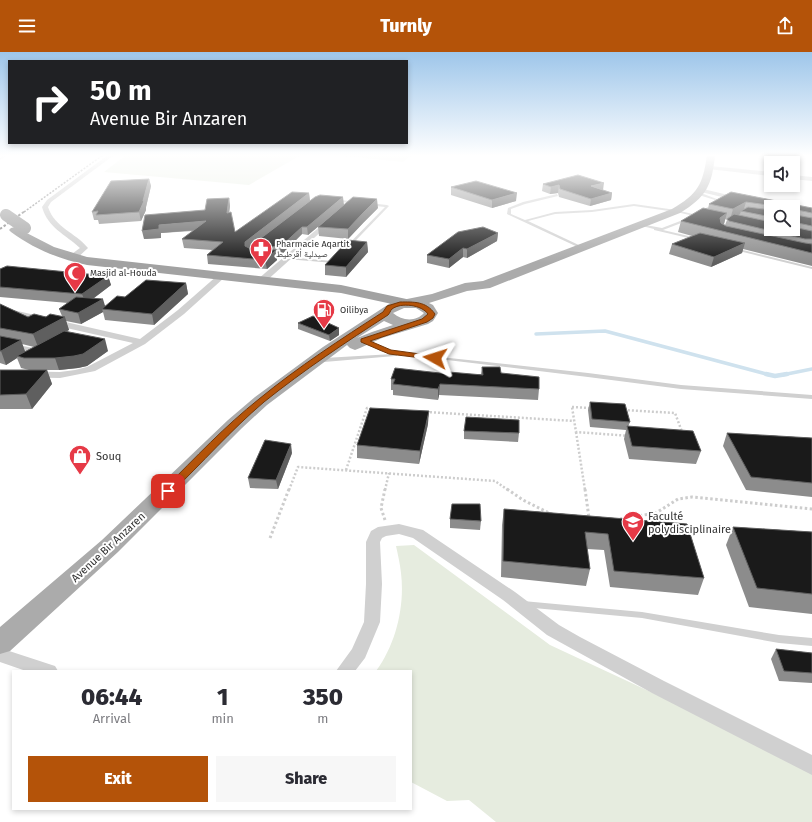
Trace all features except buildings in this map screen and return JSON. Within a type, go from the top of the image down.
[{"type":"highway","points":[[2,216],[20,229],[35,243],[67,256],[113,265],[324,288],[360,293],[408,303]]},
{"type":"highway","points":[[47,248],[76,243],[113,265]]},
{"type":"highway","points":[[324,288],[346,294],[386,312]]},
{"type":"main road","points":[[485,285],[676,210],[701,192]]},
{"type":"main road","name":"Avenue Bir Anzaren","points":[[0,643],[110,546],[235,424],[261,401],[303,369],[394,306],[436,297],[465,287],[485,285]]},
{"type":"main road","name":"Avenue Bir Anzaren","points":[[303,369],[363,340],[425,319],[448,305],[477,292],[485,285]]},
{"type":"main road","points":[[386,312],[387,316],[394,321],[407,323],[425,319],[430,310],[428,308],[408,303]]},
{"type":"street","points":[[63,191],[49,201],[45,207],[46,214],[51,221],[76,243]]},
{"type":"street","points":[[701,192],[747,201]]},
{"type":"street","points":[[261,281],[334,217]]},
{"type":"street","points":[[67,256],[76,243]]},
{"type":"street","points":[[67,256],[76,243]]},
{"type":"street","points":[[1,373],[35,375],[75,374],[91,369],[142,342],[181,312],[221,277]]},
{"type":"street","points":[[0,310],[142,342]]},
{"type":"street","points":[[68,335],[81,328]]},
{"type":"street","points":[[0,344],[41,351],[1,373]]},
{"type":"street","points":[[346,670],[359,653],[372,622],[374,584],[373,542],[376,535],[389,530],[399,529],[418,534],[440,548],[518,603],[553,630],[658,687],[812,765]]},
{"type":"street","points":[[0,655],[46,670]]},
{"type":"lane","points":[[655,229],[666,229],[696,216],[720,201],[701,192]]},
{"type":"lane","points":[[557,195],[524,203],[509,209],[509,214],[582,248]]},
{"type":"lane","points":[[323,200],[349,205],[387,206],[333,262],[286,258],[248,253],[316,201],[323,200]]},
{"type":"lane","points":[[525,221],[555,213],[592,211],[634,206],[676,210],[703,217]]},
{"type":"lane","points":[[640,225],[700,240]]},
{"type":"lane","points":[[730,248],[812,268]]},
{"type":"lane","points":[[363,340],[382,350],[403,354],[681,387],[812,397]]},
{"type":"lane","points":[[324,360],[403,354]]},
{"type":"lane","points":[[518,603],[642,615],[779,639],[812,642]]},
{"type":"path","points":[[576,432],[685,440],[675,413],[572,407],[589,519]]},
{"type":"path","points":[[346,470],[367,408],[375,409]]},
{"type":"path","points":[[423,412],[574,422]]},
{"type":"path","points":[[270,538],[298,467],[495,481],[523,500],[552,514]]},
{"type":"path","points":[[389,473],[381,508],[389,530]]},
{"type":"path","points":[[613,519],[656,513],[678,499],[692,498],[812,509]]},
{"type":"path","points":[[582,518],[597,519]]},
{"type":"shaded area","points":[[414,545],[550,645],[812,767],[812,822],[496,822],[469,800],[447,801],[412,783],[412,670],[377,670],[389,649],[398,624],[402,598],[402,586],[396,546]]},
{"type":"waterway","points":[[536,334],[605,331],[768,374]]},
{"type":"waterway","points":[[787,374],[812,369]]},
{"type":"waterway","points":[[768,374],[775,376],[787,374]]},
{"type":"waterway","points":[[782,375],[787,374]]},
{"type":"railway","points":[[24,212],[53,191]]},
{"type":"railway","points":[[0,229],[25,211]]},
{"type":"place","name":"Pharmacie Aqartit صيدلية أقرطيط","points":[[261,268]]},
{"type":"place","name":"Masjid al-Houda","points":[[75,292]]},
{"type":"place","name":"Oilibya","points":[[324,330]]},
{"type":"place","name":"Souq","points":[[80,476]]},
{"type":"place","name":"Faculté polydisciplinaire","points":[[633,542]]},
{"type":"route","points":[[168,491],[235,424],[261,401],[329,350],[386,314],[390,308],[394,306],[406,303],[417,304],[428,308],[431,314],[428,319],[424,321],[363,340],[389,352],[435,358]]}]
